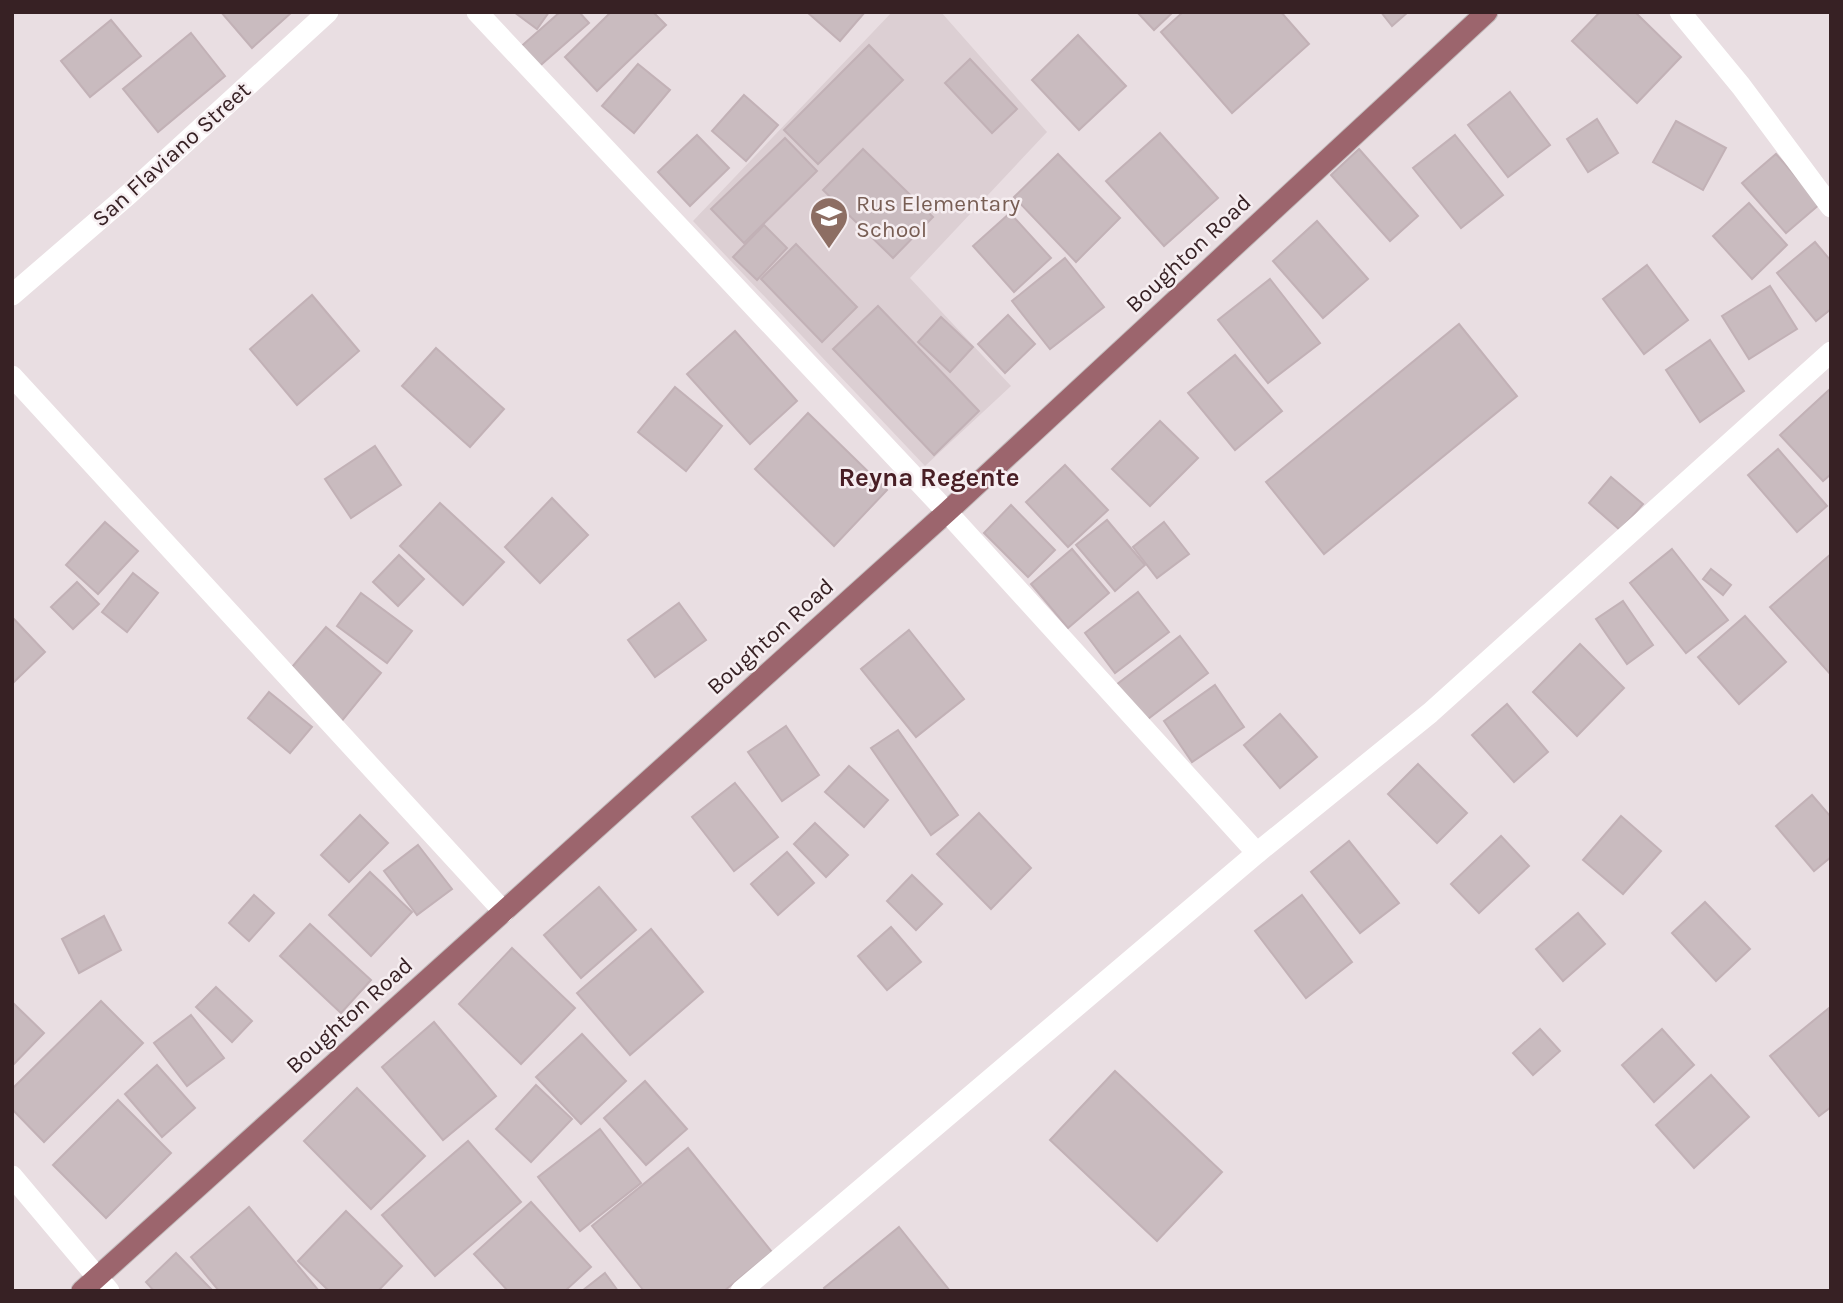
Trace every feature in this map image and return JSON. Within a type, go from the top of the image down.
[{"type":"main road","name":"Boughton Road","points":[[96,1286],[503,912],[947,512],[1487,12]]},
{"type":"street","name":"San Flaviano Street","points":[[12,295],[129,194],[328,12]]},
{"type":"street","points":[[477,12],[947,512],[1257,853]]},
{"type":"street","points":[[1680,12],[1741,86],[1831,207]]},
{"type":"street","points":[[741,1291],[1257,853],[1430,713],[1831,352]]},
{"type":"street","points":[[12,376],[503,912]]},
{"type":"street","points":[[12,1177],[96,1286]]},
{"type":"shaded area","name":"Rus Elementary School","points":[[892,12],[941,12],[1047,132],[910,278],[1011,386],[925,466],[693,221]]},
{"type":"building","points":[[221,12],[292,12],[252,48]]},
{"type":"building","points":[[514,12],[549,12],[537,29]]},
{"type":"building","points":[[560,12],[579,12],[589,23],[535,70],[517,50]]},
{"type":"building","points":[[611,12],[653,12],[666,25],[597,91],[565,57]]},
{"type":"building","points":[[807,12],[865,12],[840,41]]},
{"type":"building","points":[[1137,12],[1173,12],[1154,30]]},
{"type":"building","points":[[1183,12],[1281,12],[1309,44],[1232,113],[1161,32]]},
{"type":"building","points":[[1381,12],[1408,12],[1392,26]]},
{"type":"building","points":[[1600,12],[1635,12],[1681,57],[1637,103],[1572,41]]},
{"type":"building","points":[[111,20],[141,56],[90,97],[61,61]]},
{"type":"building","points":[[191,33],[225,76],[158,132],[123,89]]},
{"type":"building","points":[[1078,35],[1126,86],[1079,130],[1032,80]]},
{"type":"building","points":[[869,45],[903,80],[818,164],[784,130]]},
{"type":"building","points":[[970,59],[1017,109],[992,133],[945,83]]},
{"type":"building","points":[[638,64],[670,90],[634,133],[602,106]]},
{"type":"building","points":[[1510,92],[1550,145],[1508,177],[1468,125]]},
{"type":"building","points":[[744,95],[778,125],[746,161],[712,131]]},
{"type":"building","points":[[1597,119],[1618,153],[1588,172],[1567,139]]},
{"type":"building","points":[[1676,121],[1726,148],[1703,190],[1653,162]]},
{"type":"building","points":[[1160,133],[1218,198],[1164,246],[1106,181]]},
{"type":"building","points":[[697,135],[729,168],[690,206],[658,172]]},
{"type":"building","points":[[1455,135],[1503,195],[1461,228],[1413,168]]},
{"type":"building","points":[[785,138],[817,171],[744,243],[711,209]]},
{"type":"building","points":[[863,149],[933,217],[893,258],[823,190]]},
{"type":"building","points":[[1359,149],[1418,216],[1390,241],[1331,175]]},
{"type":"building","points":[[1058,154],[1120,218],[1076,262],[1014,197]]},
{"type":"building","points":[[1776,154],[1820,204],[1786,233],[1742,183]]},
{"type":"building","points":[[1749,203],[1787,245],[1752,279],[1713,236]]},
{"type":"building","points":[[1010,213],[1051,258],[1014,292],[973,246]]},
{"type":"building","points":[[1317,221],[1368,279],[1323,318],[1273,261]]},
{"type":"building","points":[[764,225],[787,248],[757,280],[733,257]]},
{"type":"building","points":[[1815,242],[1831,261],[1831,309],[1816,321],[1777,273]]},
{"type":"building","points":[[796,244],[857,307],[822,342],[761,279]]},
{"type":"building","points":[[1065,258],[1104,307],[1050,349],[1012,301]]},
{"type":"building","points":[[1647,265],[1688,320],[1644,354],[1603,299]]},
{"type":"building","points":[[1270,279],[1320,343],[1268,383],[1218,320]]},
{"type":"building","points":[[1770,286],[1797,329],[1749,359],[1722,316]]},
{"type":"building","points":[[312,295],[359,351],[297,405],[250,349]]},
{"type":"building","points":[[878,306],[979,411],[934,455],[833,349]]},
{"type":"building","points":[[1008,315],[1035,344],[1005,373],[978,344]]},
{"type":"building","points":[[941,317],[973,347],[950,372],[918,342]]},
{"type":"building","points":[[1459,324],[1517,396],[1324,554],[1266,482]]},
{"type":"building","points":[[735,331],[797,401],[750,444],[687,374]]},
{"type":"building","points":[[1710,340],[1744,391],[1700,422],[1666,370]]},
{"type":"building","points":[[436,348],[504,409],[470,447],[402,386]]},
{"type":"building","points":[[1235,355],[1282,411],[1235,450],[1188,393]]},
{"type":"building","points":[[675,387],[722,426],[686,471],[638,432]]},
{"type":"building","points":[[1831,388],[1831,474],[1823,481],[1780,435]]},
{"type":"building","points":[[808,413],[887,490],[834,546],[755,469]]},
{"type":"building","points":[[1160,421],[1198,458],[1150,506],[1112,469]]},
{"type":"building","points":[[375,446],[401,485],[351,518],[325,479]]},
{"type":"building","points":[[1778,449],[1827,506],[1797,532],[1748,475]]},
{"type":"building","points":[[1065,465],[1108,510],[1068,547],[1026,502]]},
{"type":"building","points":[[1611,477],[1643,504],[1620,530],[1589,503]]},
{"type":"building","points":[[552,498],[588,535],[540,583],[505,547]]},
{"type":"building","points":[[440,503],[504,562],[463,605],[400,546]]},
{"type":"building","points":[[1011,505],[1055,550],[1028,577],[984,533]]},
{"type":"building","points":[[1107,520],[1145,565],[1115,591],[1076,545]]},
{"type":"building","points":[[105,522],[138,551],[98,594],[66,565]]},
{"type":"building","points":[[1164,522],[1189,554],[1157,578],[1133,547]]},
{"type":"building","points":[[1072,549],[1109,593],[1068,628],[1031,584]]},
{"type":"building","points":[[1672,549],[1728,620],[1686,653],[1630,583]]},
{"type":"building","points":[[1831,554],[1831,675],[1770,607]]},
{"type":"building","points":[[399,555],[424,579],[398,606],[373,582]]},
{"type":"building","points":[[1711,569],[1731,585],[1723,595],[1703,579]]},
{"type":"building","points":[[133,573],[158,593],[127,632],[102,612]]},
{"type":"building","points":[[77,582],[99,604],[73,629],[51,607]]},
{"type":"building","points":[[1138,592],[1169,632],[1115,673],[1085,633]]},
{"type":"building","points":[[361,593],[412,631],[387,663],[337,626]]},
{"type":"building","points":[[1623,601],[1653,645],[1627,664],[1596,619]]},
{"type":"building","points":[[679,603],[706,640],[655,677],[628,640]]},
{"type":"building","points":[[1745,616],[1786,662],[1739,704],[1698,657]]},
{"type":"building","points":[[12,617],[45,652],[12,684]]},
{"type":"building","points":[[326,627],[381,673],[341,722],[292,667]]},
{"type":"building","points":[[909,630],[964,699],[916,737],[861,669]]},
{"type":"building","points":[[1180,636],[1208,673],[1144,722],[1116,685]]},
{"type":"building","points":[[1580,644],[1624,688],[1577,736],[1533,692]]},
{"type":"building","points":[[1215,685],[1244,727],[1192,762],[1164,721]]},
{"type":"building","points":[[269,692],[312,727],[290,753],[248,718]]},
{"type":"building","points":[[1507,704],[1548,752],[1514,782],[1472,735]]},
{"type":"building","points":[[1280,714],[1317,757],[1280,788],[1244,745]]},
{"type":"building","points":[[786,726],[819,775],[782,801],[748,752]]},
{"type":"building","points":[[898,730],[958,815],[931,835],[871,748]]},
{"type":"building","points":[[1418,764],[1467,813],[1437,843],[1388,794]]},
{"type":"building","points":[[849,766],[888,800],[864,827],[825,792]]},
{"type":"building","points":[[735,783],[778,837],[734,871],[692,817]]},
{"type":"building","points":[[1812,795],[1831,817],[1831,857],[1814,871],[1776,826]]},
{"type":"building","points":[[979,813],[1031,868],[991,909],[937,854]]},
{"type":"building","points":[[360,815],[388,843],[349,882],[321,855]]},
{"type":"building","points":[[1621,816],[1661,851],[1623,894],[1583,860]]},
{"type":"building","points":[[815,823],[848,855],[826,877],[794,844]]},
{"type":"building","points":[[1501,836],[1529,866],[1479,913],[1451,884]]},
{"type":"building","points":[[1349,841],[1399,903],[1360,933],[1311,872]]},
{"type":"building","points":[[418,845],[452,889],[417,915],[384,871]]},
{"type":"building","points":[[787,852],[814,883],[778,915],[751,884]]},
{"type":"building","points":[[370,872],[412,912],[371,956],[329,915]]},
{"type":"building","points":[[912,875],[942,904],[916,930],[887,901]]},
{"type":"building","points":[[599,887],[636,930],[581,978],[544,935]]},
{"type":"building","points":[[254,895],[274,913],[249,941],[229,923]]},
{"type":"building","points":[[1302,895],[1352,962],[1306,998],[1255,931]]},
{"type":"building","points":[[1705,902],[1750,949],[1716,981],[1672,933]]},
{"type":"building","points":[[1578,913],[1605,944],[1563,981],[1536,949]]},
{"type":"building","points":[[104,916],[121,950],[79,973],[62,939]]},
{"type":"building","points":[[310,924],[371,980],[341,1013],[280,956]]},
{"type":"building","points":[[891,927],[921,962],[887,990],[858,956]]},
{"type":"building","points":[[651,929],[703,992],[630,1055],[577,993]]},
{"type":"building","points":[[512,948],[575,1008],[521,1064],[459,1004]]},
{"type":"building","points":[[216,987],[252,1021],[232,1042],[196,1007]]},
{"type":"building","points":[[101,1001],[143,1043],[44,1142],[12,1109],[12,1089]]},
{"type":"building","points":[[12,1002],[44,1033],[12,1066]]},
{"type":"building","points":[[1829,1008],[1831,1107],[1819,1116],[1770,1056]]},
{"type":"building","points":[[191,1015],[224,1058],[187,1086],[154,1043]]},
{"type":"building","points":[[434,1022],[496,1096],[443,1140],[382,1067]]},
{"type":"building","points":[[1540,1029],[1560,1051],[1533,1075],[1513,1053]]},
{"type":"building","points":[[1662,1029],[1694,1065],[1654,1102],[1622,1065]]},
{"type":"building","points":[[582,1034],[626,1081],[581,1124],[536,1077]]},
{"type":"building","points":[[157,1065],[195,1108],[162,1137],[125,1094]]},
{"type":"building","points":[[1115,1071],[1222,1172],[1157,1241],[1050,1140]]},
{"type":"building","points":[[1711,1075],[1749,1117],[1694,1168],[1656,1125]]},
{"type":"building","points":[[645,1081],[687,1129],[646,1165],[604,1118]]},
{"type":"building","points":[[536,1085],[572,1119],[531,1162],[496,1129]]},
{"type":"building","points":[[357,1088],[425,1156],[371,1209],[304,1141]]},
{"type":"building","points":[[118,1100],[171,1153],[106,1218],[53,1165]]},
{"type":"building","points":[[600,1129],[641,1183],[580,1231],[538,1177]]},
{"type":"building","points":[[468,1141],[521,1202],[435,1276],[382,1215]]},
{"type":"building","points":[[688,1148],[772,1252],[724,1291],[644,1291],[592,1226]]},
{"type":"building","points":[[531,1202],[591,1267],[565,1291],[508,1291],[474,1254]]},
{"type":"building","points":[[249,1207],[319,1291],[219,1291],[191,1257]]},
{"type":"building","points":[[346,1211],[402,1266],[378,1291],[329,1291],[298,1261]]},
{"type":"building","points":[[899,1227],[950,1291],[826,1291],[824,1288]]},
{"type":"building","points":[[176,1253],[213,1291],[154,1291],[146,1282]]},
{"type":"building","points":[[605,1273],[618,1291],[582,1291]]},
{"type":"place","name":"Rus Elementary School","points":[[829,250]]},
{"type":"district","name":"Reyna Regente","points":[[929,477]]}]
